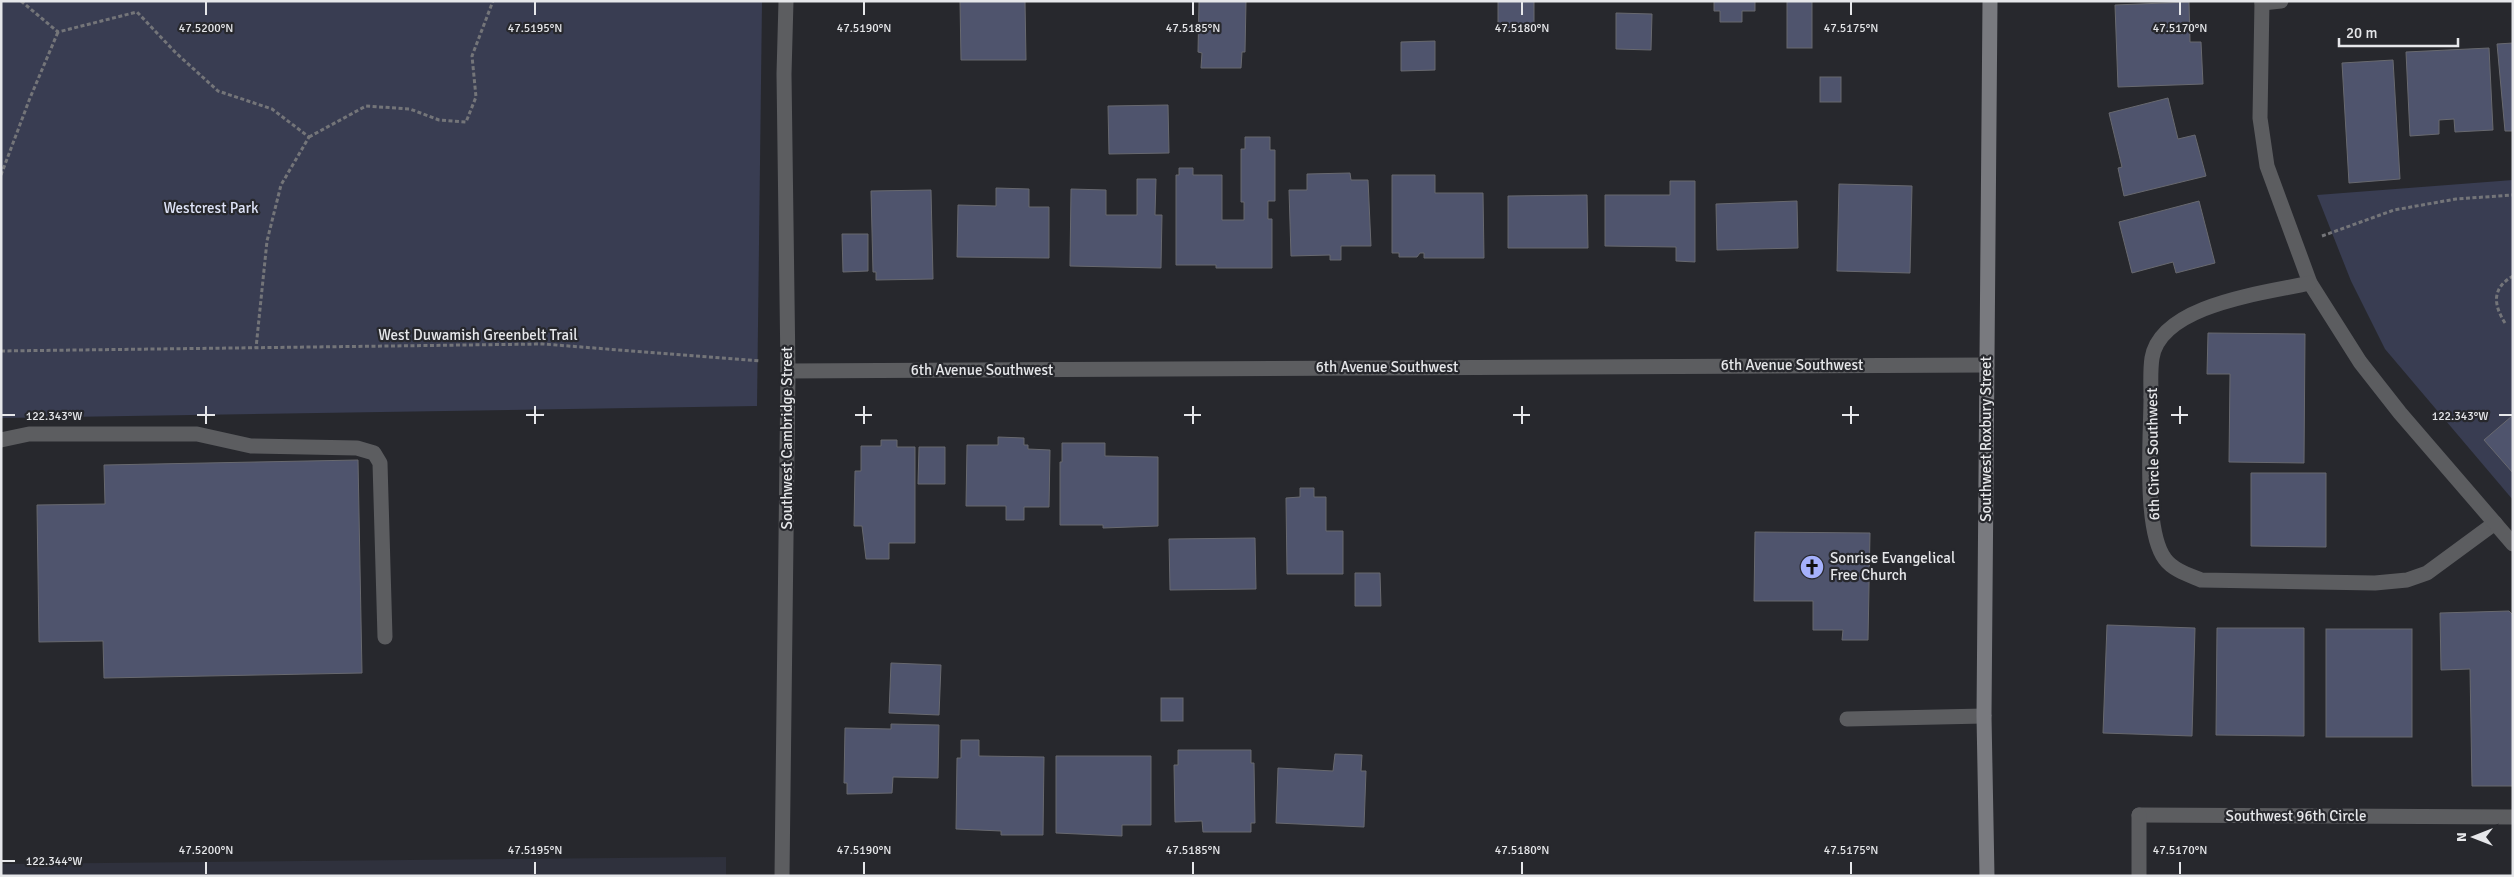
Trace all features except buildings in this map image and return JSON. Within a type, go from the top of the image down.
[{"type":"main road","name":"Southwest Roxbury Street","points":[[1986,876],[1984,716],[1990,1]]},
{"type":"street","name":"Southwest Cambridge Street","points":[[782,876],[788,371],[784,74],[786,1]]},
{"type":"street","points":[[2281,1],[2262,2],[2260,118],[2267,166],[2310,283],[2360,362],[2400,413],[2513,544]]},
{"type":"street","name":"6th Circle Southwest","points":[[2310,283],[2203,308],[2183,319],[2164,333],[2152,357],[2151,512],[2156,540],[2165,560],[2181,572],[2201,580],[2375,583],[2407,580],[2427,573],[2495,523]]},
{"type":"street","name":"6th Avenue Southwest","points":[[788,371],[1987,365]]},
{"type":"street","points":[[1,440],[29,434],[197,434],[251,446],[357,448],[374,453],[380,463],[386,637]]},
{"type":"street","points":[[1847,719],[1984,716]]},
{"type":"street","name":"Southwest 96th Circle","points":[[2139,876],[2139,815],[2513,817]]},
{"type":"path","points":[[22,1],[58,32]]},
{"type":"path","points":[[256,348],[267,241],[282,185],[309,137],[366,106],[410,109],[439,120],[466,122],[476,97],[472,56],[493,1]]},
{"type":"path","points":[[58,32],[137,12],[176,53],[218,91],[272,110],[309,137]]},
{"type":"path","points":[[1,175],[30,98],[58,32]]},
{"type":"path","points":[[2320,236],[2394,210],[2456,200],[2513,195]]},
{"type":"path","points":[[2504,323],[2499,313],[2496,294],[2502,282],[2513,276]]},
{"type":"path","name":"West Duwamish Greenbelt Trail","points":[[1,351],[543,344],[758,360],[788,371]]},
{"type":"shaded area","points":[[726,857],[726,876],[1,876],[1,864]]},
{"type":"green space","name":"Westcrest Park","points":[[1,1],[762,1],[757,406],[1,418]]},
{"type":"green space","points":[[2513,180],[2513,500],[2385,349],[2351,281],[2317,195]]},
{"type":"place","name":"Sonrise Evangelical Free Church","points":[[1812,567]]}]
